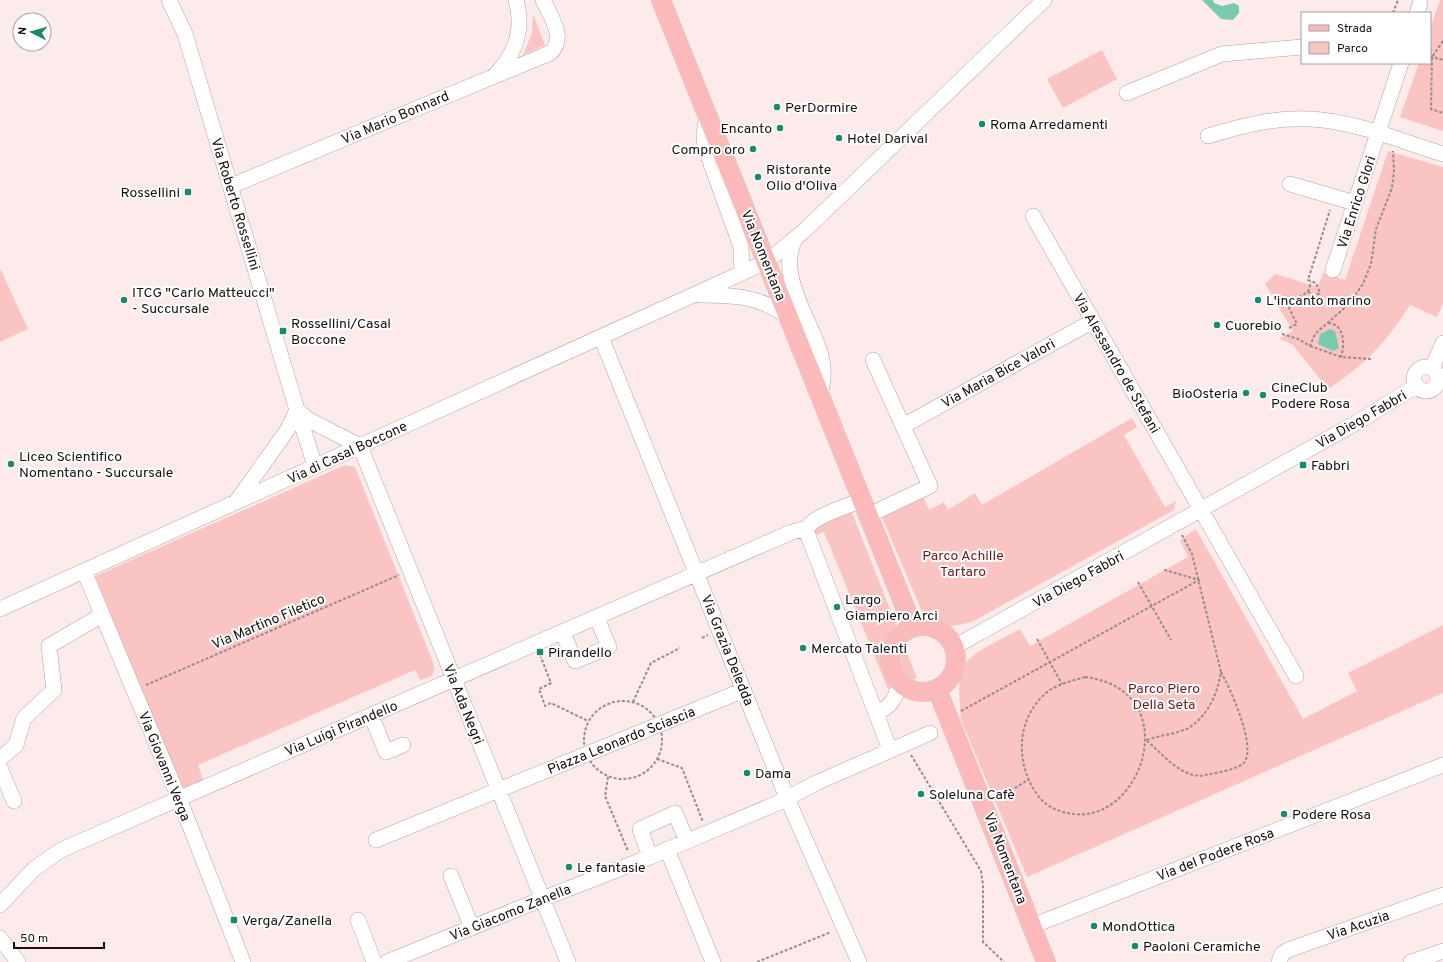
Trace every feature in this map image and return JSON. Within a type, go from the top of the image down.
[{"type":"main road","name":"Via Nomentana","points":[[661,0],[913,627]]},
{"type":"main road","points":[[924,625],[939,630],[946,635],[954,647],[956,656],[953,672],[949,679],[938,689],[921,692],[906,687],[900,682],[891,669],[890,653],[896,638],[913,627],[924,625]]},
{"type":"main road","name":"Via Nomentana","points":[[938,689],[1046,962]]},
{"type":"street","name":"Via Roberto Rossellini","points":[[169,0],[185,34],[296,410],[315,466]]},
{"type":"street","points":[[491,78],[507,60],[517,41],[521,22],[516,0]]},
{"type":"street","name":"Via Mario Bonnard","points":[[231,186],[548,54],[557,45],[558,35],[543,0]]},
{"type":"street","name":"Via di Casal Boccone","points":[[2,605],[84,572],[766,262],[795,239],[1044,0]]},
{"type":"street","points":[[1127,93],[1222,54],[1301,47]]},
{"type":"street","name":"Via Enrico Glori","points":[[1333,270],[1378,134],[1398,64]]},
{"type":"street","name":"Via Nomentana","points":[[707,115],[704,134],[705,147],[741,247],[742,272]]},
{"type":"street","points":[[1208,136],[1255,123],[1304,118],[1332,122],[1378,134],[1443,154]]},
{"type":"street","points":[[1290,184],[1355,203]]},
{"type":"street","name":"Via Alessandro de Stefani","points":[[1034,216],[1201,510]]},
{"type":"street","name":"Via Nomentana","points":[[795,239],[790,252],[790,273],[795,290],[821,356],[824,373],[820,396]]},
{"type":"street","name":"Via di Casal Boccone","points":[[694,295],[727,295],[748,297],[772,306],[789,318]]},
{"type":"street","name":"Via Maria Bice Valori","points":[[903,426],[1093,321]]},
{"type":"street","name":"Via Grazia Deledda","points":[[601,337],[787,798],[859,962]]},
{"type":"street","points":[[1432,368],[1443,343]]},
{"type":"street","points":[[866,507],[930,486],[873,360]]},
{"type":"street","points":[[1422,367],[1432,368],[1438,375],[1439,388],[1426,391],[1416,386],[1414,377],[1418,370],[1422,367]]},
{"type":"street","name":"Via Diego Fabbri","points":[[954,647],[1365,418],[1416,386]]},
{"type":"street","points":[[236,503],[288,429],[296,410],[309,420],[360,446]]},
{"type":"street","name":"Via Ada Negri","points":[[360,446],[453,680],[568,962]]},
{"type":"street","name":"Via Luigi Pirandello","points":[[0,905],[34,869],[61,850],[697,574],[807,528],[822,517],[866,507]]},
{"type":"street","points":[[1201,510],[1296,676]]},
{"type":"street","points":[[807,528],[807,533],[876,713],[897,747]]},
{"type":"street","name":"Via Giovanni Verga","points":[[84,572],[179,798],[243,962]]},
{"type":"street","points":[[0,759],[16,745],[24,718],[54,690],[49,646],[102,615]]},
{"type":"street","points":[[563,633],[575,661],[609,647],[597,618]]},
{"type":"street","points":[[876,713],[885,710],[892,703],[900,682]]},
{"type":"street","name":"Piazza Leonardo Sciascia","points":[[376,840],[744,690]]},
{"type":"street","points":[[371,716],[386,752],[403,745]]},
{"type":"street","points":[[787,798],[816,783],[930,733]]},
{"type":"street","name":"Via del Podere Rosa","points":[[1032,926],[1443,765]]},
{"type":"street","points":[[0,768],[14,801]]},
{"type":"street","name":"Via Giacomo Zanella","points":[[387,962],[633,864],[787,798]]},
{"type":"street","points":[[650,857],[640,828],[675,813],[687,841]]},
{"type":"street","points":[[667,849],[713,962]]},
{"type":"street","points":[[451,876],[472,928]]},
{"type":"street","name":"Via Acuzia","points":[[1279,962],[1282,954],[1288,950],[1443,895]]},
{"type":"street","points":[[358,920],[374,962]]},
{"type":"street","points":[[0,938],[18,962]]},
{"type":"street","points":[[1411,962],[1443,951]]},
{"type":"path","points":[[1393,12],[1398,0]]},
{"type":"path","points":[[1443,41],[1431,57],[1431,109],[1443,113]]},
{"type":"path","points":[[1431,57],[1443,60]]},
{"type":"path","points":[[1310,346],[1315,334],[1349,304],[1362,284],[1371,264],[1376,229],[1392,188],[1394,170],[1393,150]]},
{"type":"path","points":[[1308,292],[1316,295],[1320,293],[1316,283],[1308,280],[1334,197]]},
{"type":"path","points":[[1289,328],[1298,324],[1286,304],[1308,292],[1311,282]]},
{"type":"path","points":[[1327,323],[1332,323],[1340,331],[1344,348],[1341,357]]},
{"type":"path","points":[[1282,334],[1341,357],[1372,359]]},
{"type":"path","points":[[1146,740],[1169,761],[1193,776],[1240,766],[1244,763],[1247,753],[1247,746],[1240,714],[1221,672],[1192,554],[1182,535]]},
{"type":"path","points":[[1164,568],[1165,570],[1199,580]]},
{"type":"path","name":"Via Martino Filetico","points":[[134,690],[410,570]]},
{"type":"path","points":[[958,713],[1199,580]]},
{"type":"path","points":[[1138,582],[1171,640]]},
{"type":"path","points":[[1037,639],[1062,684]]},
{"type":"path","points":[[536,644],[551,683],[539,689],[545,706],[551,703],[588,721]]},
{"type":"path","points":[[633,702],[651,663],[680,648]]},
{"type":"path","points":[[1146,740],[1189,728],[1207,711],[1217,691],[1221,672]]},
{"type":"path","points":[[1085,677],[1102,679],[1118,687],[1132,699],[1141,711],[1146,740],[1142,758],[1133,780],[1124,794],[1113,804],[1090,814],[1070,814],[1051,808],[1043,802],[1029,779],[1024,764],[1022,748],[1023,728],[1032,708],[1047,693],[1062,684],[1085,677]]},
{"type":"path","points":[[897,747],[928,780],[981,870],[983,885],[983,942],[1004,962]]},
{"type":"path","points":[[657,759],[682,768],[707,832]]},
{"type":"path","points":[[608,776],[605,796],[633,864]]},
{"type":"path","points":[[985,806],[1029,779]]},
{"type":"path","points":[[757,962],[844,927]]},
{"type":"green space","points":[[1440,0],[1443,0],[1443,131],[1400,117],[1419,64],[1431,64],[1431,26]]},
{"type":"green space","points":[[533,14],[545,45],[523,55],[532,33]]},
{"type":"green space","points":[[1102,50],[1117,79],[1063,108],[1047,79]]},
{"type":"green space","points":[[1388,151],[1443,167],[1443,304],[1437,317],[1410,305],[1392,331],[1374,352],[1353,371],[1328,389],[1292,344],[1279,339],[1293,331],[1265,284],[1275,274],[1318,287],[1323,273],[1345,280]]},
{"type":"green space","points":[[1,270],[28,329],[0,342],[0,271]]},
{"type":"green space","name":"Parco Achille Tartaro","points":[[1132,418],[1137,427],[1124,435],[1165,507],[1176,501],[1174,510],[972,622],[946,626],[935,623],[923,614],[882,517],[923,497],[929,510],[944,502],[948,510],[975,493],[982,505]]},
{"type":"green space","points":[[345,465],[355,467],[433,662],[434,670],[432,676],[420,680],[415,670],[198,765],[203,779],[201,784],[183,793],[95,576]]},
{"type":"green space","points":[[851,510],[917,678],[888,689],[824,532],[816,535],[812,528]]},
{"type":"green space","name":"Parco Piero Della Seta","points":[[1196,529],[1303,719],[1357,691],[1348,673],[1443,625],[1443,693],[1027,877],[961,720],[959,685],[963,667],[967,661],[980,651],[1020,629],[1030,646],[1188,557],[1180,540]]},
{"type":"shaded area","points":[[1202,0],[1213,0],[1214,3],[1222,6],[1234,3],[1239,6],[1239,13],[1233,20],[1221,19]]},
{"type":"shaded area","points":[[1330,329],[1335,331],[1339,348],[1333,351],[1318,344],[1320,334]]},
{"type":"place","name":"PerDormire","points":[[777,107]]},
{"type":"place","name":"Roma Arredamenti","points":[[982,124]]},
{"type":"place","name":"Encanto","points":[[780,128]]},
{"type":"place","name":"Hotel Darival","points":[[839,138]]},
{"type":"place","name":"Compro oro","points":[[753,149]]},
{"type":"place","name":"Ristorante Olio d'Oliva","points":[[758,177]]},
{"type":"place","name":"Rossellini","points":[[188,192]]},
{"type":"place","name":"ITCG \"Carlo Matteucci\" - Succursale","points":[[124,300]]},
{"type":"place","name":"L'incanto marino","points":[[1258,300]]},
{"type":"place","name":"Cuorebio","points":[[1217,325]]},
{"type":"place","name":"Rossellini/Casal Boccone","points":[[283,331]]},
{"type":"place","name":"BioOsteria","points":[[1246,393]]},
{"type":"place","name":"CineClub Podere Rosa","points":[[1263,395]]},
{"type":"place","name":"Liceo Scientifico Nomentano - Succursale","points":[[11,464]]},
{"type":"place","name":"Fabbri","points":[[1303,465]]},
{"type":"place","name":"Largo Giampiero Arci","points":[[837,607]]},
{"type":"place","name":"Mercato Talenti","points":[[803,648]]},
{"type":"place","name":"Pirandello","points":[[540,652]]},
{"type":"place","name":"Dama","points":[[747,773]]},
{"type":"place","name":"Soleluna Cafè","points":[[921,794]]},
{"type":"place","name":"Podere Rosa","points":[[1284,814]]},
{"type":"place","name":"Le fantasie","points":[[569,867]]},
{"type":"place","name":"Verga/Zanella","points":[[234,920]]},
{"type":"place","name":"MondOttica","points":[[1094,926]]},
{"type":"place","name":"Paoloni Ceramiche","points":[[1135,946]]}]
